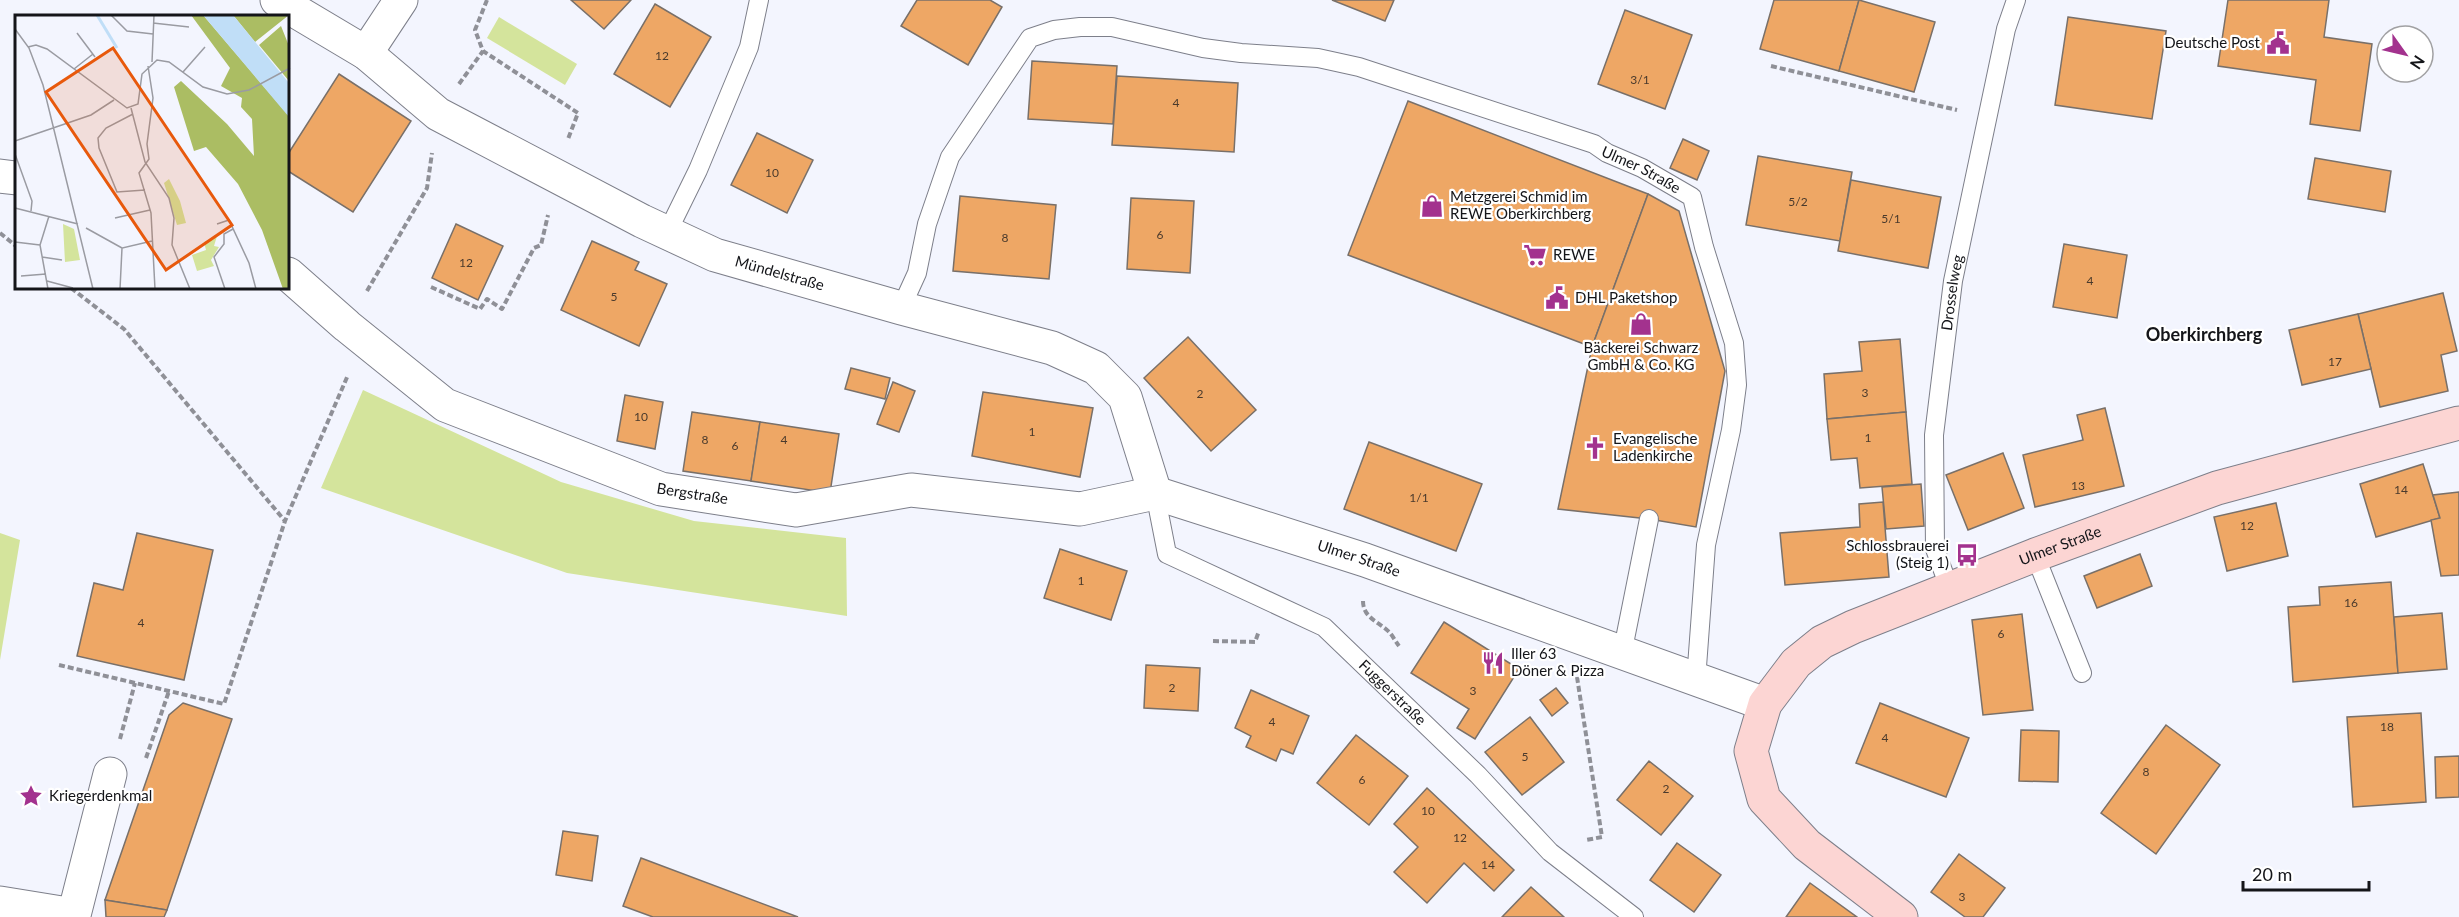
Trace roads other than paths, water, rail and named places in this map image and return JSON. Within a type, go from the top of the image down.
[{"type":"main road","name":"Ulmer Straße","points":[[1765,704],[1796,663],[1821,642],[1949,587],[2217,488],[2459,423]]},
{"type":"main road","points":[[1765,704],[1751,751],[1764,799],[1807,845],[1901,917]]},
{"type":"street","name":"Mündelstraße","points":[[278,0],[366,53],[438,114],[667,233],[715,255],[1052,348],[1096,368],[1125,397],[1155,493]]},
{"type":"street","points":[[366,53],[401,0]]},
{"type":"street","points":[[0,176],[15,178]]},
{"type":"street","name":"Bergstraße","points":[[290,276],[347,326],[445,405],[661,489],[796,510],[911,490],[1080,510],[1155,493]]},
{"type":"street","name":"Ulmer Straße","points":[[1155,493],[1365,560],[1570,636],[1765,704]]},
{"type":"street","points":[[0,903],[74,915],[110,774]]},
{"type":"lane","points":[[667,233],[698,170],[749,47],[759,0]]},
{"type":"lane","name":"Drosselweg","points":[[1949,587],[1935,549],[1934,435],[1953,281],[2006,29],[2016,0]]},
{"type":"lane","name":"Ulmer Straße","points":[[901,308],[917,273],[927,224],[950,157],[1030,38],[1054,30],[1113,27],[1203,48],[1318,58],[1359,67],[1594,144],[1606,153],[1642,168],[1692,197],[1734,343],[1737,385],[1731,430],[1706,545],[1696,680]]},
{"type":"lane","name":"Fuggerstraße","points":[[1155,493],[1167,554],[1324,627],[1478,775],[1550,852],[1634,917]]},
{"type":"lane","points":[[1622,654],[1649,519]]},
{"type":"lane","points":[[2035,555],[2082,673]]},
{"type":"place","name":"Deutsche Post","points":[[2278,43]]},
{"type":"place","name":"Metzgerei Schmid im REWE Oberkirchberg","points":[[1432,206]]},
{"type":"place","name":"REWE","points":[[1535,255]]},
{"type":"place","name":"DHL Paketshop","points":[[1557,298]]},
{"type":"place","name":"Bäckerei Schwarz GmbH & Co. KG","points":[[1641,324]]},
{"type":"place","name":"Evangelische Ladenkirche","points":[[1595,448]]},
{"type":"place","name":"Schlossbrauerei (Steig 1)","points":[[1967,555]]},
{"type":"place","name":"Iller 63 Döner & Pizza","points":[[1493,663]]},
{"type":"place","name":"Kriegerdenkmal","points":[[31,796]]},
{"type":"district","name":"Oberkirchberg","points":[[2204,335]]}]
